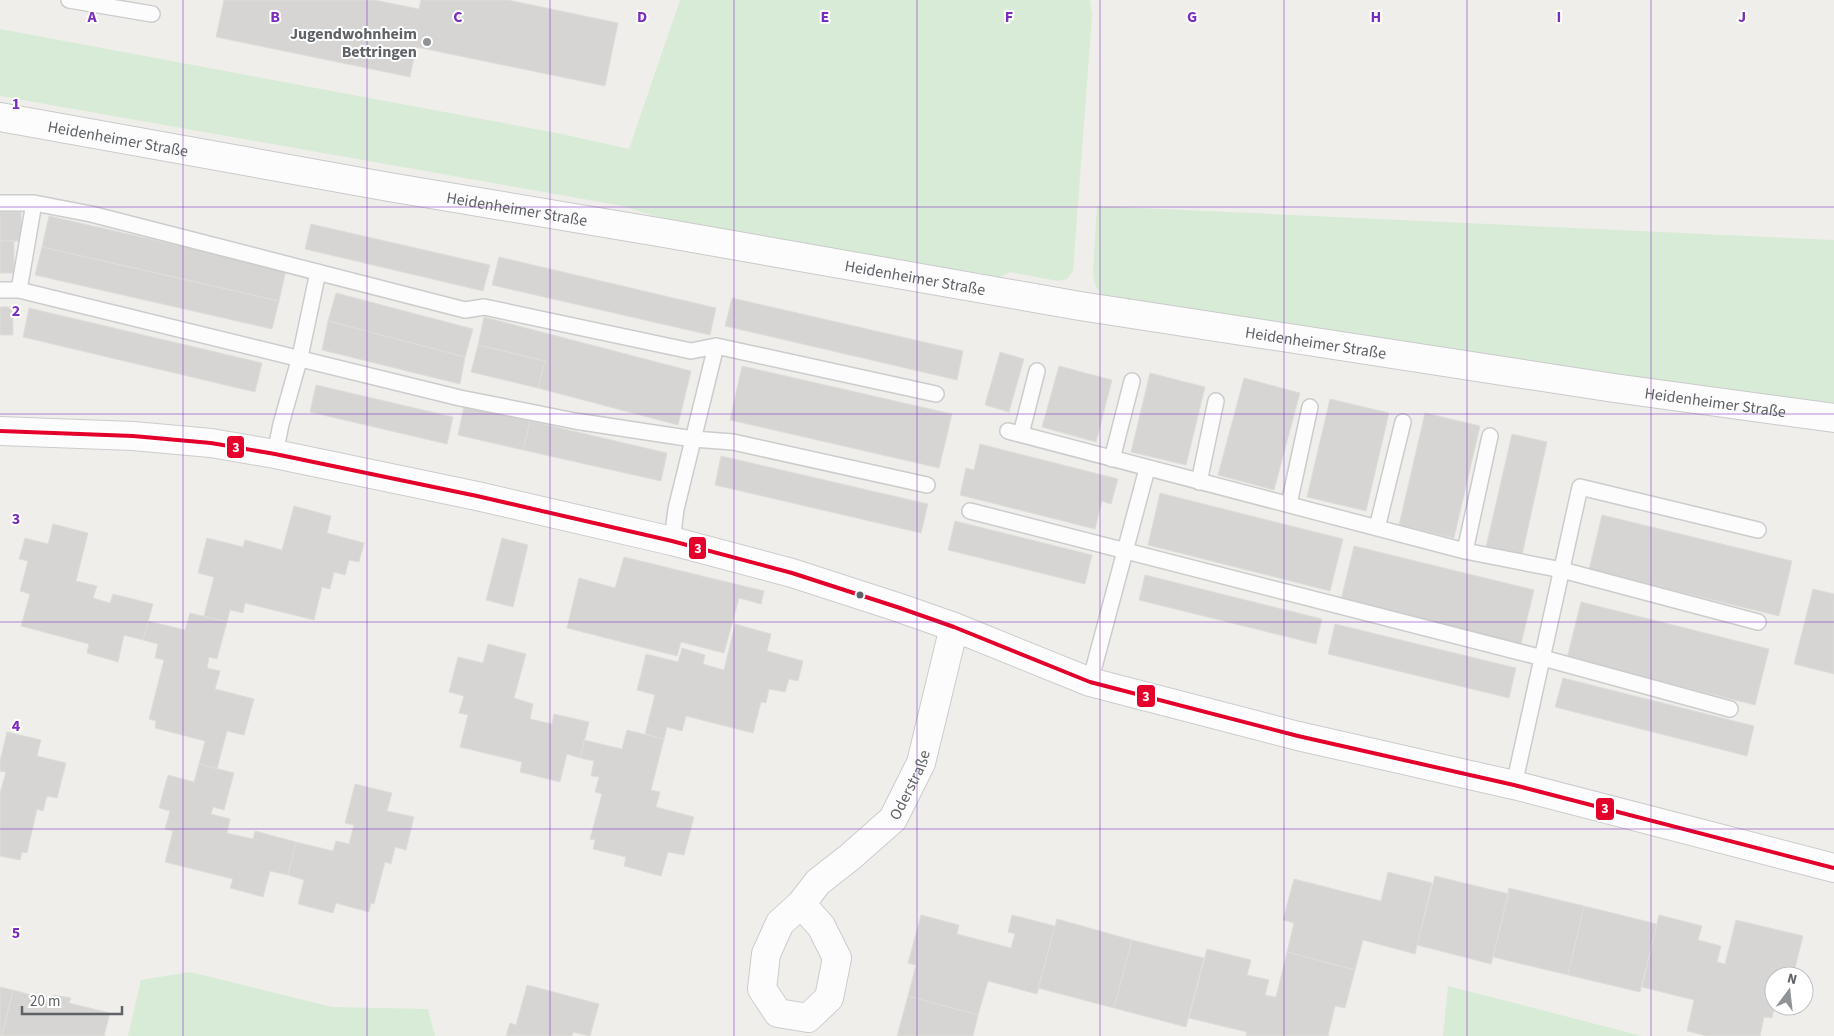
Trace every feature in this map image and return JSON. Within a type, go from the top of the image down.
[{"type":"street","name":"Heidenheimer Straße","points":[[0,117],[389,188],[664,233],[1090,307],[1614,388],[1834,418]]},
{"type":"street","points":[[0,431],[133,436],[211,443],[275,454],[477,496],[672,541],[792,573],[954,627],[1090,682],[1298,736],[1514,785],[1834,868]]},
{"type":"street","name":"Oderstraße","points":[[800,904],[818,882],[894,819],[921,763],[954,627]]},
{"type":"lane","points":[[69,0],[152,14]]},
{"type":"lane","points":[[0,203],[34,203],[91,214],[464,310],[484,307],[690,351],[716,346],[936,394]]},
{"type":"lane","points":[[19,290],[34,203]]},
{"type":"lane","points":[[275,454],[281,424],[300,357],[318,272]]},
{"type":"lane","points":[[0,290],[19,290],[470,400],[575,421],[733,442],[927,485]]},
{"type":"lane","points":[[672,541],[676,509],[716,346]]},
{"type":"lane","points":[[1037,370],[1014,432],[1148,469],[1465,551],[1562,570],[1758,622]]},
{"type":"lane","points":[[1112,459],[1132,381]]},
{"type":"lane","points":[[1199,482],[1216,401]]},
{"type":"lane","points":[[1289,504],[1310,407]]},
{"type":"lane","points":[[1377,528],[1403,422]]},
{"type":"lane","points":[[1465,551],[1490,436]]},
{"type":"lane","points":[[1090,682],[1148,469]]},
{"type":"lane","points":[[1514,785],[1580,487],[1758,530]]},
{"type":"lane","points":[[970,511],[1543,658],[1730,709]]},
{"type":"green space","points":[[680,0],[1090,0],[1092,16],[1073,271],[1067,279],[1058,281],[1010,272],[993,281],[692,228],[623,206],[0,96],[0,29],[562,134],[629,149]]},
{"type":"green space","points":[[1097,206],[1834,240],[1834,409],[1111,301],[1098,289],[1093,271]]},
{"type":"green space","points":[[190,972],[332,1007],[428,1009],[435,1036],[128,1036],[141,980]]},
{"type":"green space","points":[[1448,986],[1642,1036],[1443,1036]]},
{"type":"building","name":"Jugendwohnheim Bettringen","points":[[224,0],[374,0],[419,9],[421,0],[508,0],[618,23],[605,86],[416,47],[410,77],[216,37]]},
{"type":"building","points":[[0,212],[21,212],[22,241],[0,241]]},
{"type":"building","points":[[49,216],[286,270],[279,301],[42,247]]},
{"type":"building","points":[[311,224],[490,265],[483,291],[305,249]]},
{"type":"building","points":[[0,241],[14,241],[14,273],[0,273]]},
{"type":"building","points":[[42,247],[279,301],[272,329],[35,275]]},
{"type":"building","points":[[499,257],[716,308],[710,335],[492,285]]},
{"type":"building","points":[[336,293],[473,329],[465,357],[328,321]]},
{"type":"building","points":[[732,298],[963,351],[957,380],[725,326]]},
{"type":"building","points":[[0,307],[13,307],[13,335],[0,335]]},
{"type":"building","points":[[29,308],[262,363],[255,392],[23,337]]},
{"type":"building","points":[[484,317],[691,371],[678,425],[538,388],[545,361],[478,345]]},
{"type":"building","points":[[328,321],[465,357],[460,384],[322,350]]},
{"type":"building","points":[[478,345],[545,361],[538,388],[471,372]]},
{"type":"building","points":[[1000,352],[1024,359],[1009,412],[985,405]]},
{"type":"building","points":[[742,366],[952,414],[939,468],[730,420]]},
{"type":"building","points":[[1059,366],[1112,380],[1096,442],[1042,427]]},
{"type":"building","points":[[1150,373],[1205,387],[1186,465],[1131,452]]},
{"type":"building","points":[[1244,378],[1300,393],[1274,490],[1218,475]]},
{"type":"building","points":[[316,385],[453,417],[447,444],[310,412]]},
{"type":"building","points":[[1330,399],[1389,413],[1366,511],[1307,497]]},
{"type":"building","points":[[464,406],[530,421],[523,450],[458,435]]},
{"type":"building","points":[[1425,413],[1480,426],[1454,538],[1399,525]]},
{"type":"building","points":[[530,421],[667,453],[661,481],[523,450]]},
{"type":"building","points":[[1512,434],[1547,442],[1522,555],[1486,547]]},
{"type":"building","points":[[980,444],[1118,479],[1111,504],[1102,501],[1095,529],[960,495],[966,468],[974,470]]},
{"type":"building","points":[[721,456],[928,504],[921,533],[715,485]]},
{"type":"building","points":[[1160,493],[1343,539],[1330,591],[1148,545]]},
{"type":"building","points":[[294,506],[331,516],[327,533],[364,543],[359,562],[349,560],[345,575],[334,572],[330,589],[322,587],[314,620],[245,603],[243,613],[230,610],[227,622],[204,616],[214,577],[198,573],[207,538],[243,547],[245,540],[282,550]]},
{"type":"building","points":[[1602,515],[1792,561],[1779,616],[1589,570]]},
{"type":"building","points":[[955,521],[1092,555],[1085,584],[948,550]]},
{"type":"building","points":[[53,524],[88,533],[76,581],[97,586],[93,598],[110,603],[113,594],[153,604],[143,640],[124,635],[118,662],[87,653],[89,644],[21,626],[30,594],[20,591],[28,561],[19,559],[25,538],[48,544]]},
{"type":"building","points":[[502,538],[528,545],[513,607],[486,600]]},
{"type":"building","points":[[1354,546],[1534,590],[1521,644],[1341,600]]},
{"type":"building","points":[[624,557],[764,591],[761,604],[739,598],[724,653],[681,642],[677,656],[567,628],[579,578],[615,588]]},
{"type":"building","points":[[1145,575],[1322,619],[1316,644],[1139,600]]},
{"type":"building","points":[[1813,589],[1834,594],[1834,674],[1794,664]]},
{"type":"building","points":[[1581,602],[1769,649],[1755,705],[1567,658]]},
{"type":"building","points":[[190,613],[227,622],[217,659],[209,657],[207,668],[220,671],[215,689],[254,699],[244,735],[227,731],[217,769],[199,764],[205,741],[155,728],[156,721],[149,719],[164,660],[155,658],[158,644],[143,640],[148,621],[185,630]]},
{"type":"building","points":[[735,624],[771,634],[767,651],[803,661],[798,681],[789,679],[785,692],[769,689],[766,703],[761,702],[753,733],[686,716],[682,731],[667,727],[664,739],[645,734],[655,695],[637,690],[646,654],[678,662],[682,648],[705,655],[703,664],[724,670]]},
{"type":"building","points":[[1335,624],[1516,668],[1509,698],[1328,654]]},
{"type":"building","points":[[488,644],[526,654],[514,698],[533,704],[530,719],[552,724],[554,714],[589,722],[580,758],[567,754],[560,782],[520,772],[522,762],[460,747],[468,715],[459,713],[464,696],[449,692],[458,657],[483,663]]},
{"type":"building","points":[[1563,678],[1754,726],[1747,756],[1555,707]]},
{"type":"building","points":[[627,730],[664,739],[651,790],[660,792],[656,807],[694,817],[684,855],[668,852],[661,876],[624,866],[626,857],[593,849],[595,840],[590,839],[602,794],[595,792],[599,777],[591,776],[594,761],[580,758],[584,740],[622,749]]},
{"type":"building","points":[[7,732],[41,740],[37,756],[66,763],[57,798],[47,796],[43,811],[37,809],[27,853],[22,852],[20,860],[0,856],[0,793],[6,772],[0,771],[0,761]]},
{"type":"building","points":[[199,764],[234,773],[224,810],[213,807],[211,814],[230,819],[227,833],[253,839],[255,831],[296,842],[288,875],[270,871],[263,897],[230,888],[233,879],[165,862],[173,831],[165,829],[170,811],[159,808],[168,775],[194,782]]},
{"type":"building","points":[[355,784],[392,793],[387,811],[414,817],[406,850],[395,847],[391,864],[385,862],[374,904],[371,903],[369,912],[336,903],[333,913],[298,904],[304,880],[288,875],[296,842],[333,851],[336,841],[349,844],[354,825],[345,823]]},
{"type":"building","points":[[1388,872],[1432,883],[1415,954],[1363,940],[1355,970],[1287,952],[1294,923],[1283,920],[1294,879],[1381,901]]},
{"type":"building","points":[[1435,876],[1509,894],[1491,964],[1417,945]]},
{"type":"building","points":[[1509,888],[1584,906],[1568,975],[1493,957]]},
{"type":"building","points":[[1584,906],[1657,924],[1640,992],[1568,975]]},
{"type":"building","points":[[921,915],[959,925],[957,934],[1011,948],[1015,934],[1008,932],[1012,915],[1055,926],[1037,994],[988,981],[978,1015],[908,996],[916,965],[908,963]]},
{"type":"building","points":[[1659,915],[1702,926],[1698,940],[1721,946],[1717,962],[1725,964],[1736,920],[1803,936],[1796,966],[1764,966],[1764,1016],[1772,1016],[1772,1018],[1764,1017],[1760,1036],[1707,1036],[1687,1031],[1694,1000],[1642,987]]},
{"type":"building","points":[[1057,919],[1132,940],[1114,1008],[1038,988]]},
{"type":"building","points":[[1132,940],[1204,958],[1186,1027],[1114,1008]]},
{"type":"building","points":[[1207,949],[1251,960],[1247,975],[1269,980],[1265,995],[1276,997],[1287,952],[1355,970],[1345,1008],[1335,1006],[1328,1036],[1246,1036],[1247,1032],[1189,1018]]},
{"type":"building","points":[[527,985],[599,1004],[590,1036],[573,1032],[572,1036],[506,1036],[510,1023],[516,1025]]},
{"type":"building","points":[[0,987],[13,990],[2,1036],[0,1036]]},
{"type":"building","points":[[13,990],[53,1001],[54,995],[71,998],[69,1003],[110,1013],[104,1036],[2,1036]]},
{"type":"building","points":[[908,996],[978,1015],[973,1036],[897,1036]]},
{"type":"transit line","name":"3","points":[[0,431],[133,436],[211,443],[275,454],[477,496],[672,541],[792,573],[900,608],[954,627],[1090,682],[1298,736],[1514,785],[1834,868]]},
{"type":"place","name":"Jugendwohnheim Bettringen","points":[[427,42]]}]
